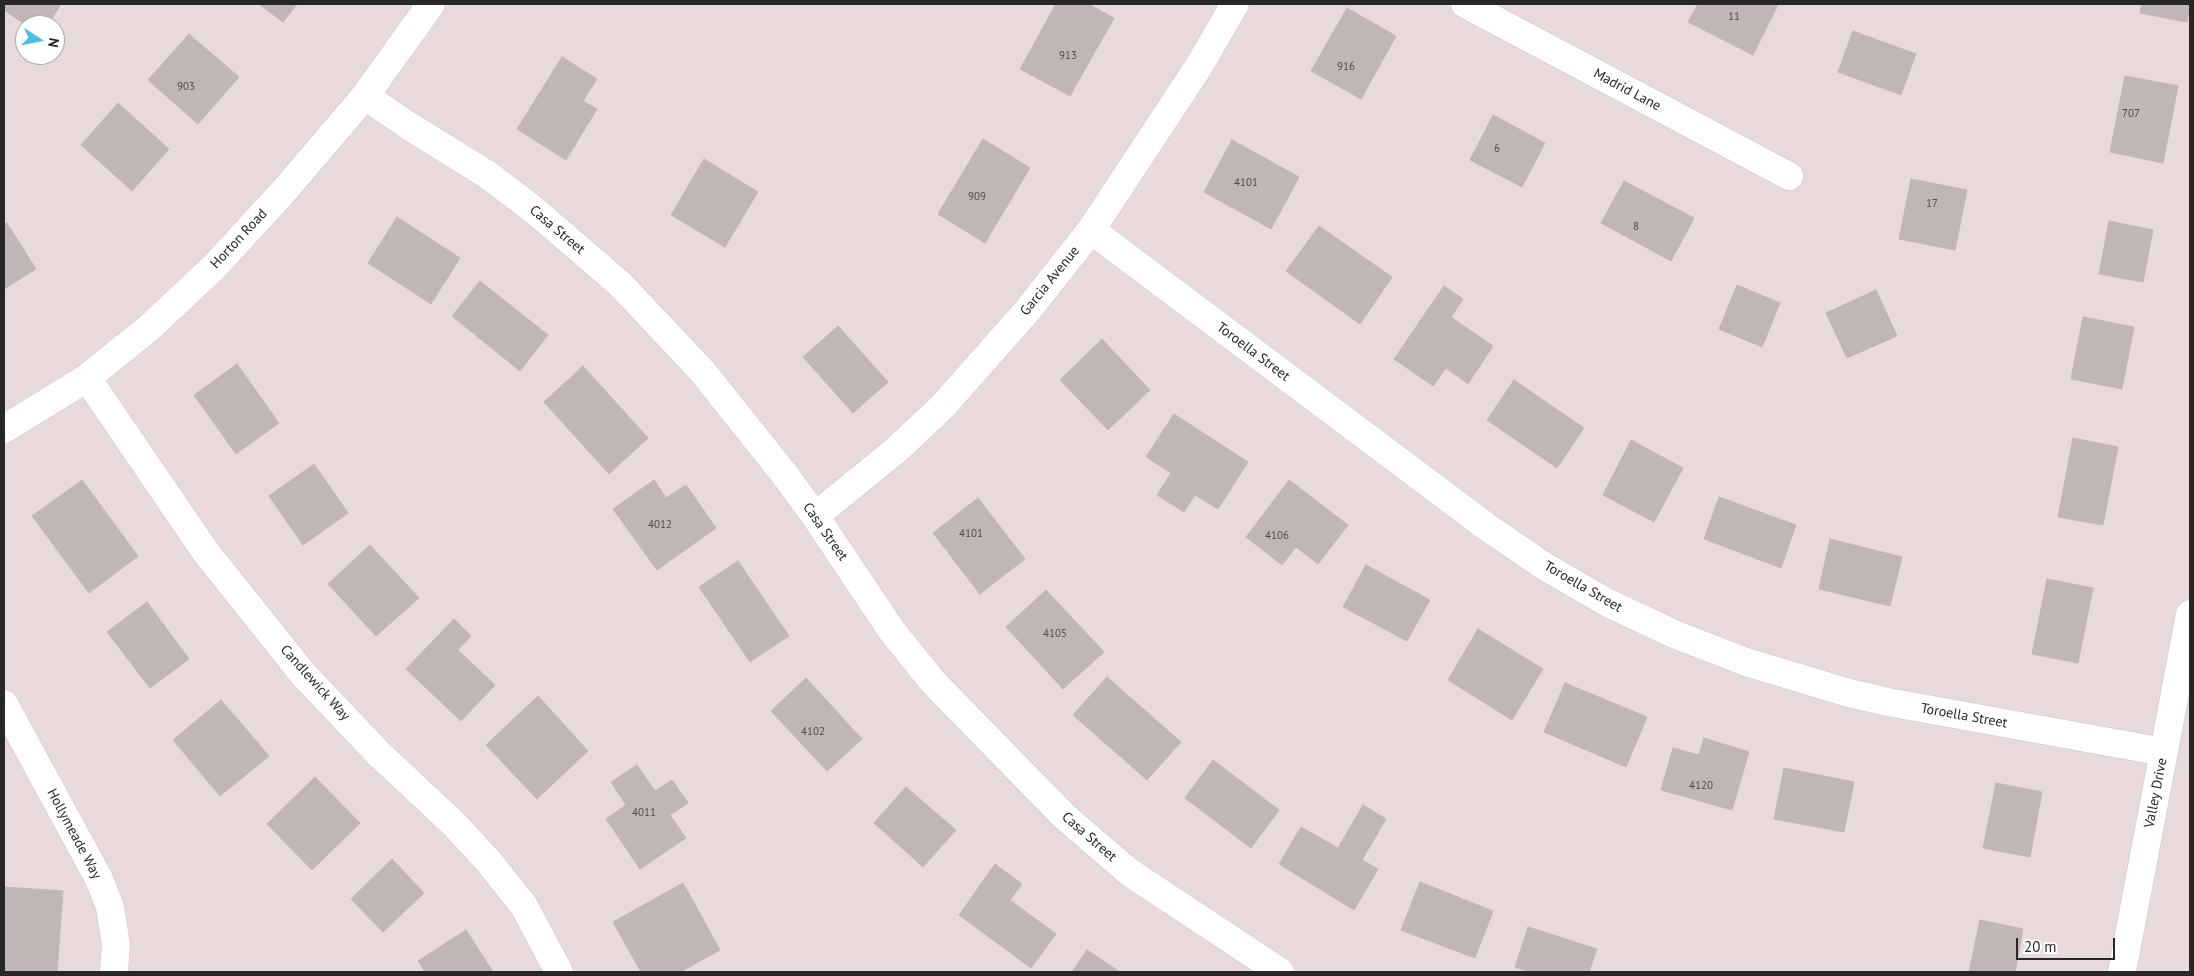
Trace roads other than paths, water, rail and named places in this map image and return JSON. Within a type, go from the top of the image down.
[{"type":"street","name":"Horton Road","points":[[4,428],[88,378],[150,327],[214,267],[283,192],[365,96],[431,4]]},
{"type":"street","name":"Garcia Avenue","points":[[815,516],[895,451],[942,407],[1028,311],[1091,230],[1198,66],[1235,4]]},
{"type":"street","name":"Madrid Lane","points":[[1465,4],[1789,176]]},
{"type":"street","name":"Casa Street","points":[[365,96],[488,175],[534,210],[620,284],[702,371],[815,516],[892,631],[933,682],[1064,816],[1129,872],[1280,972]]},
{"type":"street","name":"Toroella Street","points":[[1091,230],[1487,527],[1544,566],[1608,602],[1674,634],[1746,662],[1849,693],[1888,702],[2164,752]]},
{"type":"street","name":"Candlewick Way","points":[[88,378],[211,558],[304,674],[379,754],[454,824],[489,862],[524,906],[559,972]]},
{"type":"street","name":"Valley Drive","points":[[2122,972],[2190,614]]},
{"type":"street","name":"Hollymeade Way","points":[[4,704],[99,879],[110,907],[116,945],[114,972]]}]
